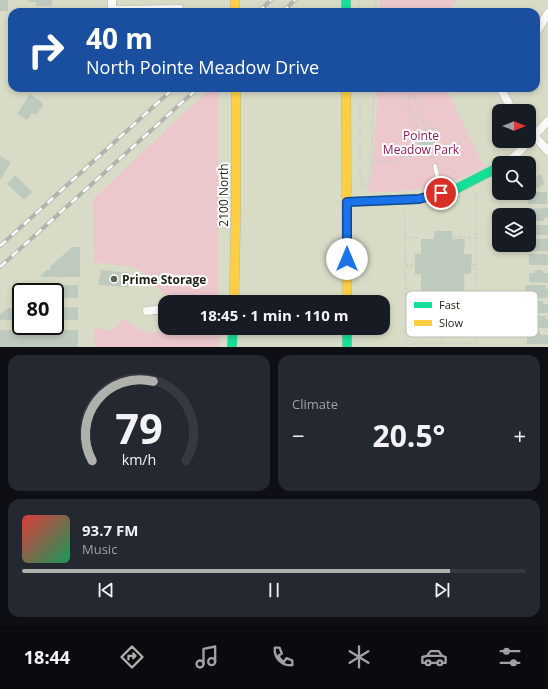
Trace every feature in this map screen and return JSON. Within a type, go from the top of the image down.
[{"type":"main road","name":"2100 North","points":[[234,295],[236,92]]},
{"type":"main road","points":[[346,92],[347,295]]},
{"type":"main road","points":[[347,202],[419,199],[454,190],[492,171]]},
{"type":"main road","points":[[232,347],[233,335]]},
{"type":"main road","points":[[347,335],[347,347]]},
{"type":"street","points":[[540,26],[548,13]]},
{"type":"street","points":[[502,92],[509,104]]},
{"type":"street","points":[[536,130],[548,121]]},
{"type":"street","points":[[536,138],[548,151]]},
{"type":"street","points":[[147,311],[158,310]]},
{"type":"lane","points":[[112,6],[181,7]]},
{"type":"lane","points":[[435,166],[441,193]]},
{"type":"path","points":[[360,92],[360,179],[363,186]]},
{"type":"path","points":[[366,188],[369,182],[371,161],[374,92]]},
{"type":"path","points":[[416,92],[415,98],[426,129]]},
{"type":"path","points":[[402,98],[415,98]]},
{"type":"path","points":[[408,98],[408,108],[413,115],[419,132]]},
{"type":"path","points":[[371,161],[392,161],[417,156],[430,150],[437,145],[438,136],[435,129],[426,129],[414,136],[416,145],[423,149],[430,150],[462,142]]},
{"type":"path","points":[[401,148],[405,158]]},
{"type":"path","points":[[464,291],[476,291],[476,191]]},
{"type":"path","points":[[404,212],[406,344],[476,343],[476,337]]},
{"type":"path","points":[[405,237],[418,238]]},
{"type":"path","points":[[453,237],[476,238]]},
{"type":"path","points":[[405,265],[415,265]]},
{"type":"path","points":[[442,344],[443,337]]},
{"type":"green space","points":[[380,0],[456,0],[451,8],[379,8]]},
{"type":"green space","points":[[207,92],[218,92],[218,295],[166,295],[137,269],[129,266],[94,262],[93,199]]},
{"type":"green space","name":"Pointe Meadow Park","points":[[377,92],[448,92],[481,161],[485,166],[450,182],[425,188],[399,192],[368,192],[372,172]]},
{"type":"green space","points":[[123,318],[143,330],[154,333],[158,332],[158,335],[220,335],[219,347],[95,347],[94,327],[109,331],[117,327]]},
{"type":"building","points":[[0,0],[8,0],[8,11],[0,11]]},
{"type":"building","points":[[28,0],[52,0],[52,6],[36,6],[36,2],[28,2]]},
{"type":"building","points":[[30,94],[44,104],[36,115],[32,113],[27,120],[17,114]]},
{"type":"building","points":[[431,130],[435,143],[428,147],[420,147],[416,134]]},
{"type":"building","points":[[0,156],[11,162],[0,180]]},
{"type":"building","points":[[541,174],[545,184],[536,188],[536,177]]},
{"type":"building","points":[[15,175],[32,192],[24,200],[7,184]]},
{"type":"building","points":[[536,192],[547,192],[547,204],[528,204],[528,200],[536,200]]},
{"type":"building","points":[[536,208],[548,208],[548,218],[544,218],[544,221],[536,221]]},
{"type":"building","points":[[536,225],[548,225],[548,235],[536,235]]},
{"type":"building","points":[[434,231],[452,231],[452,239],[465,239],[464,254],[472,254],[471,274],[464,274],[465,291],[421,291],[421,274],[415,274],[415,254],[421,254],[421,239],[434,239]]},
{"type":"building","points":[[536,239],[548,239],[548,251],[536,251]]},
{"type":"building","points":[[72,247],[80,247],[80,277],[40,277],[46,270],[50,270],[50,267]]},
{"type":"building","points":[[529,254],[547,254],[548,265],[529,265]]},
{"type":"building","name":"Prime Storage","points":[[101,270],[130,273],[128,287],[98,285]]},
{"type":"building","points":[[535,270],[543,270],[543,273],[548,273],[548,283],[529,282],[529,273],[535,273]]},
{"type":"building","points":[[64,285],[78,285],[78,298],[64,298]]},
{"type":"building","points":[[525,285],[546,285],[546,289],[548,289],[548,298],[538,298],[538,291],[525,291]]},
{"type":"building","points":[[538,301],[543,301],[543,304],[548,304],[548,313],[538,313]]},
{"type":"building","points":[[78,307],[78,320],[64,320],[64,308]]},
{"type":"building","points":[[9,308],[12,308],[12,320],[0,320],[0,314]]},
{"type":"building","points":[[538,316],[546,316],[546,319],[548,319],[548,328],[538,328]]},
{"type":"building","points":[[0,330],[12,330],[12,335],[64,335],[64,330],[78,330],[78,347],[0,347]]},
{"type":"building","points":[[538,332],[540,332],[540,335],[548,335],[548,344],[527,344],[527,337],[538,337]]},
{"type":"railway","points":[[262,8],[271,0]]},
{"type":"railway","points":[[286,8],[295,0]]},
{"type":"railway","points":[[0,246],[170,92]]},
{"type":"railway","points":[[0,267],[194,92]]},
{"type":"traffic: fast","points":[[346,0],[346,8]]},
{"type":"traffic: fast","points":[[347,202],[419,199],[454,190],[492,171]]},
{"type":"traffic: fast","points":[[232,347],[233,335]]},
{"type":"traffic: fast","points":[[347,335],[347,347]]},
{"type":"traffic: slow","points":[[235,0],[235,8]]},
{"type":"traffic: slow","points":[[234,295],[236,92]]},
{"type":"traffic: slow","points":[[346,92],[347,295]]},
{"type":"place","name":"Prime Storage","points":[[114,279]]},
{"type":"route","points":[[347,259],[347,202],[419,199],[441,193]]}]
